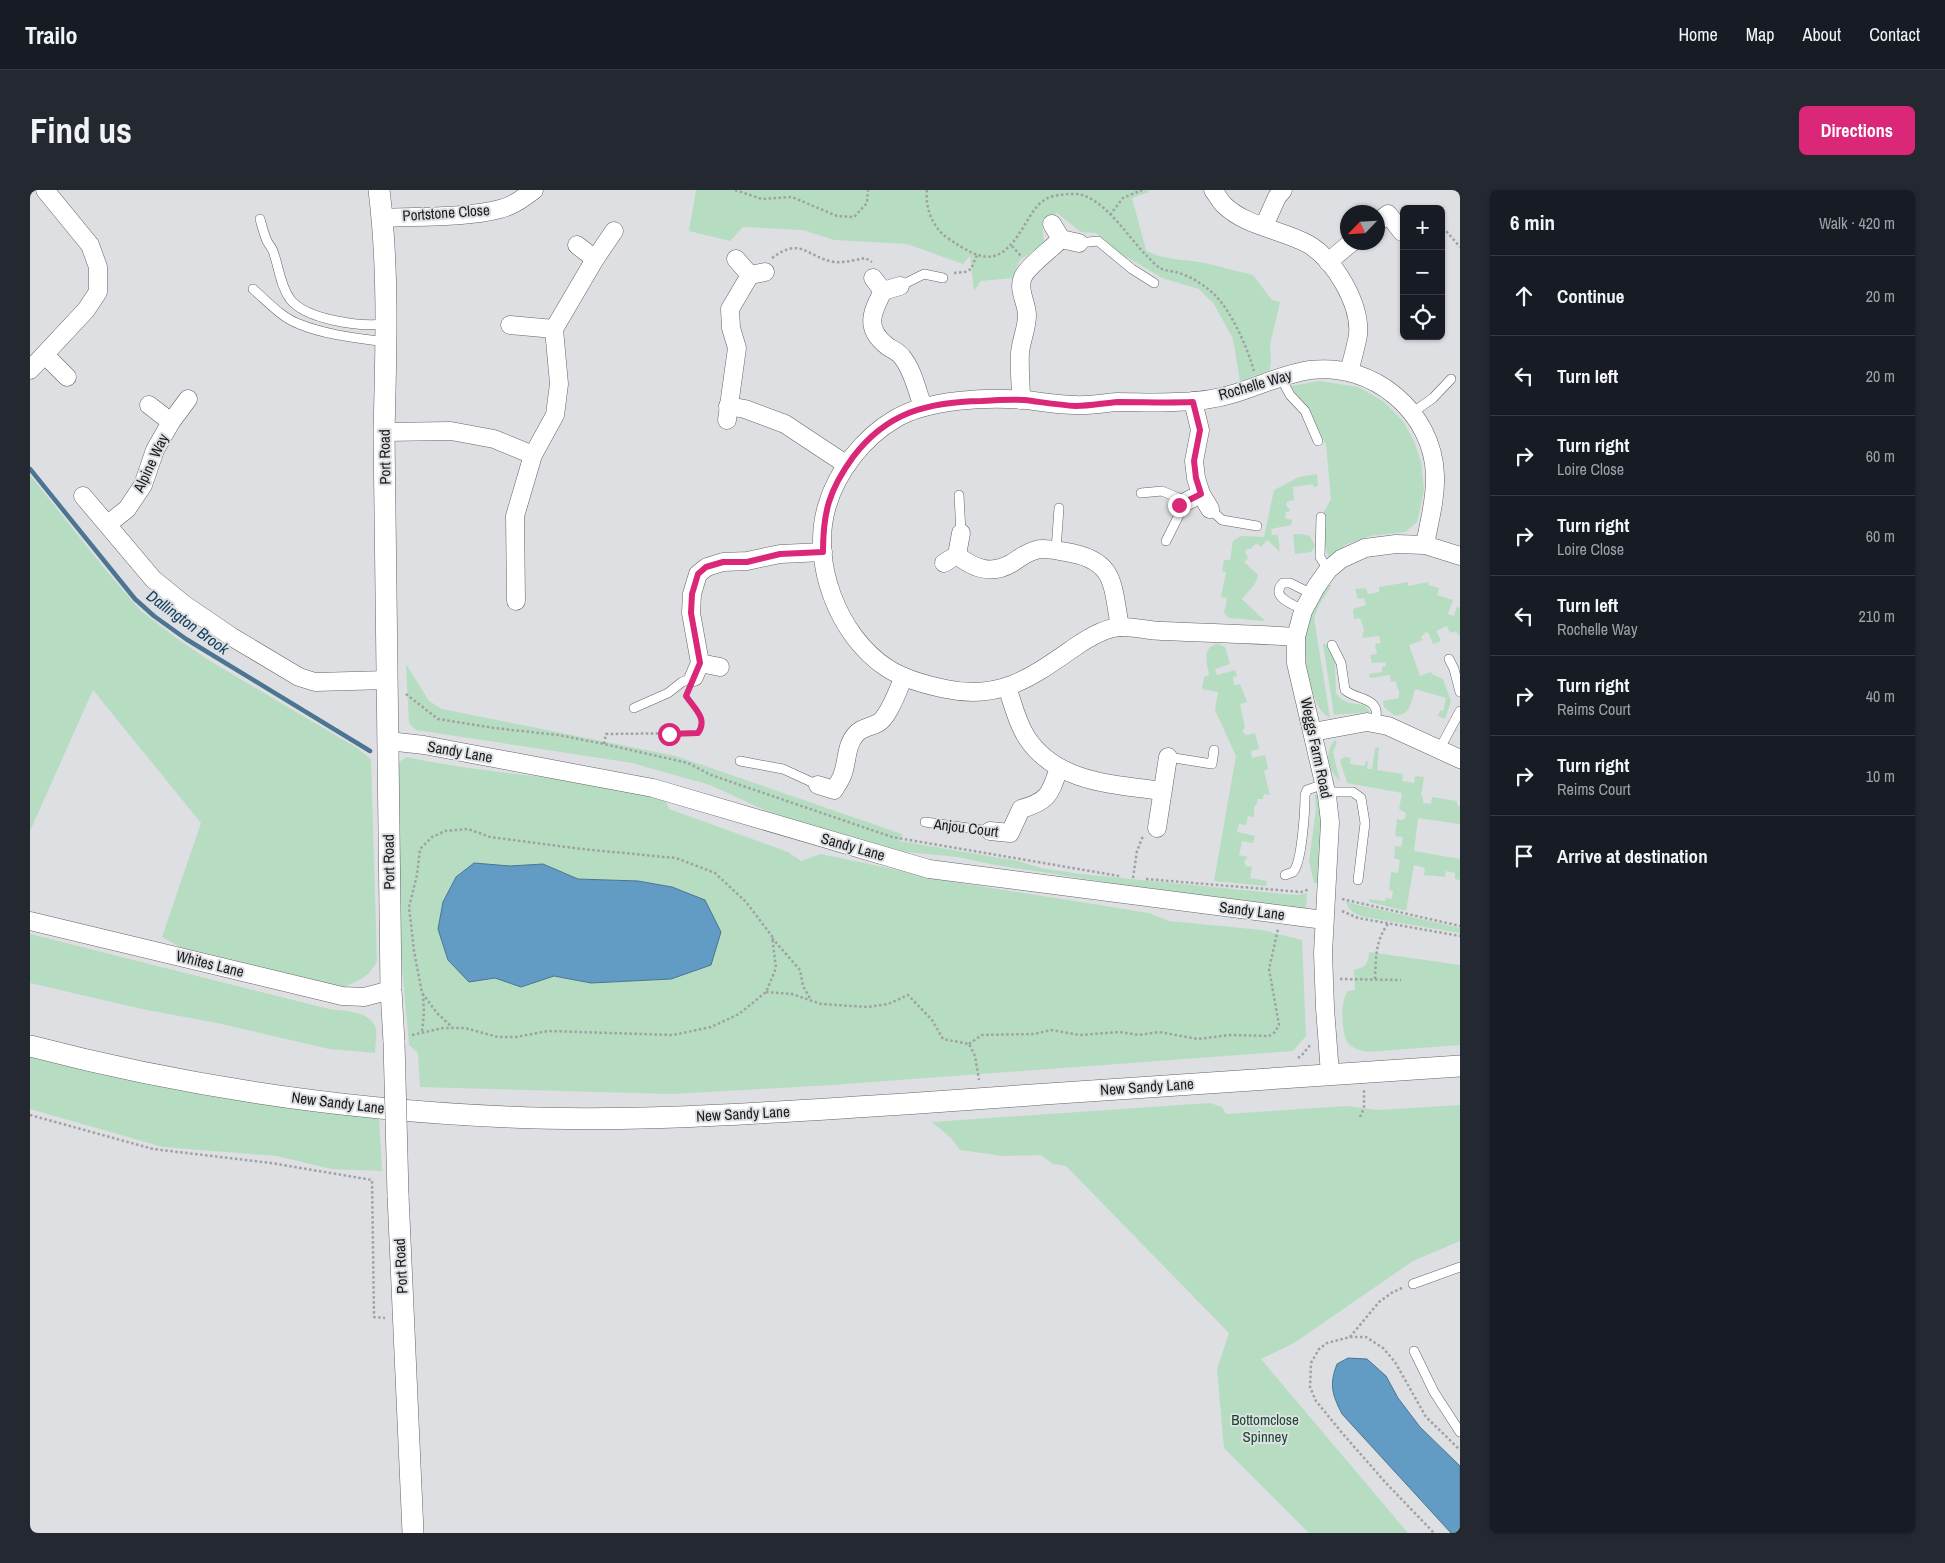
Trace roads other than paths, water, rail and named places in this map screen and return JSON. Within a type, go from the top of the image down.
[{"type":"street","points":[[30,370],[86,310],[98,292],[98,267],[90,245],[45,190]]},
{"type":"street","name":"Port Road","points":[[379,190],[382,218],[386,333],[384,432],[396,686],[388,745],[391,990],[413,1533]]},
{"type":"street","points":[[1213,190],[1225,206],[1236,214],[1307,244],[1318,251],[1340,278],[1350,294],[1356,313],[1358,333],[1349,372]]},
{"type":"street","points":[[1264,226],[1277,196],[1283,190]]},
{"type":"street","name":"Portstone Close","points":[[382,218],[478,213],[501,209],[518,202],[527,192]]},
{"type":"street","points":[[1385,216],[1388,214],[1400,229]]},
{"type":"street","points":[[516,601],[514,516],[533,455],[555,415],[558,384],[554,329],[595,258],[614,231]]},
{"type":"street","points":[[1021,400],[1020,352],[1026,330],[1027,313],[1022,293],[1022,279],[1030,267],[1038,261],[1056,232],[1079,242]]},
{"type":"street","points":[[577,245],[595,258]]},
{"type":"street","points":[[1328,262],[1342,250]]},
{"type":"street","points":[[736,259],[757,273],[730,309],[731,328],[736,348],[727,413],[745,409],[785,424],[847,465]]},
{"type":"street","points":[[900,286],[878,285],[871,313],[872,325],[877,337],[902,356],[909,369],[923,407]]},
{"type":"street","points":[[510,325],[554,329]]},
{"type":"street","points":[[44,355],[66,376]]},
{"type":"street","name":"Rochelle Way","points":[[1296,637],[1157,631],[1120,627],[1103,631],[1089,638],[1044,670],[1007,687],[965,693],[943,689],[904,677],[885,667],[848,628],[835,605],[823,552],[823,526],[827,507],[839,478],[847,465],[873,434],[904,414],[923,407],[953,402],[1021,400],[1078,406],[1115,402],[1193,402],[1235,394],[1281,378],[1315,370],[1349,372],[1367,377],[1384,387],[1412,413],[1427,436],[1435,474],[1434,495],[1425,545]]},
{"type":"street","name":"Alpine Way","points":[[108,524],[127,509],[144,485],[155,450],[171,422],[188,399]]},
{"type":"street","points":[[1193,402],[1200,430],[1194,461],[1196,478],[1189,500],[1210,509]]},
{"type":"street","name":"Alpine Way","points":[[149,405],[171,422]]},
{"type":"street","points":[[384,432],[452,431],[494,439],[533,455]]},
{"type":"street","points":[[83,496],[153,579],[232,637],[299,678],[315,682],[396,686]]},
{"type":"street","points":[[961,533],[950,559],[991,570],[1001,568],[1036,550],[1056,550],[1096,560],[1111,581],[1120,627]]},
{"type":"street","name":"Weggs Farm Road","points":[[1330,1074],[1323,977],[1324,920],[1333,895],[1330,822],[1325,788],[1296,663],[1296,637],[1304,610],[1312,594],[1328,570],[1341,559],[1366,548],[1396,544],[1425,545],[1460,556]]},
{"type":"street","points":[[720,667],[697,670],[691,613],[692,594],[698,574],[706,567],[723,562],[747,562],[780,554],[823,552]]},
{"type":"street","points":[[818,785],[834,790],[842,776],[847,751],[857,732],[878,724],[885,718],[904,677]]},
{"type":"street","points":[[1007,687],[1016,717],[1026,736],[1047,761],[1059,768],[1097,782],[1162,791]]},
{"type":"street","points":[[1313,732],[1367,722],[1388,726],[1460,759]]},
{"type":"street","name":"Sandy Lane","points":[[388,745],[424,745],[653,788],[929,869],[1324,920]]},
{"type":"street","points":[[1157,828],[1168,757]]},
{"type":"street","name":"Anjou Court","points":[[990,831],[1010,833],[1021,809],[1039,804],[1051,790],[1059,768]]},
{"type":"street","name":"Whites Lane","points":[[30,921],[342,996],[364,997],[391,990]]},
{"type":"street","name":"New Sandy Lane","points":[[30,1046],[143,1073],[272,1095],[422,1112],[571,1119],[742,1114],[1460,1066]]},
{"type":"lane","points":[[260,219],[268,243],[273,250],[284,288],[299,308],[321,316],[354,324],[372,325],[386,333]]},
{"type":"lane","points":[[1079,242],[1098,241],[1132,269],[1154,283]]},
{"type":"lane","points":[[900,286],[924,274],[943,278]]},
{"type":"lane","points":[[253,289],[298,324],[357,338],[386,333]]},
{"type":"lane","points":[[1281,378],[1290,395],[1305,411],[1318,442]]},
{"type":"lane","points":[[1412,413],[1433,398],[1451,379]]},
{"type":"lane","points":[[1141,493],[1162,491],[1189,500],[1166,540]]},
{"type":"lane","points":[[959,495],[961,533]]},
{"type":"lane","points":[[1056,550],[1059,508]]},
{"type":"lane","points":[[1210,509],[1222,520],[1257,526]]},
{"type":"lane","points":[[1321,517],[1319,530],[1320,557],[1328,570]]},
{"type":"lane","points":[[1304,610],[1285,602],[1280,596],[1280,586],[1284,583],[1290,583],[1312,594]]},
{"type":"lane","points":[[1332,645],[1341,663],[1345,690],[1349,694],[1366,698],[1370,701],[1376,715],[1375,724]]},
{"type":"lane","points":[[1449,659],[1454,669],[1460,692]]},
{"type":"lane","points":[[634,708],[668,692],[697,670]]},
{"type":"lane","points":[[1439,750],[1460,711]]},
{"type":"lane","points":[[1168,757],[1212,764],[1214,750]]},
{"type":"lane","points":[[740,761],[783,770],[818,785]]},
{"type":"lane","points":[[1284,875],[1293,872],[1298,864],[1301,852],[1305,795],[1307,790],[1325,788],[1354,792],[1361,798],[1365,823],[1358,880]]},
{"type":"lane","name":"Anjou Court","points":[[925,822],[990,831]]},
{"type":"lane","points":[[1414,1284],[1460,1267]]},
{"type":"lane","points":[[1414,1351],[1434,1392],[1460,1432]]},
{"type":"water","points":[[474,863],[510,866],[543,864],[578,879],[638,881],[672,887],[705,900],[721,932],[711,965],[671,979],[591,983],[554,976],[521,987],[495,978],[469,982],[448,960],[438,929],[443,902],[456,877]]},
{"type":"water","points":[[1348,1358],[1367,1359],[1386,1376],[1398,1398],[1420,1427],[1460,1466],[1460,1533],[1451,1533],[1342,1414],[1334,1395],[1332,1384],[1337,1364]]},
{"type":"waterway","name":"Dallington Brook","points":[[30,469],[135,599],[154,616],[186,639],[370,751]]},
{"type":"park label","name":"Bottomclose Spinney","points":[[1265,1428]]}]
